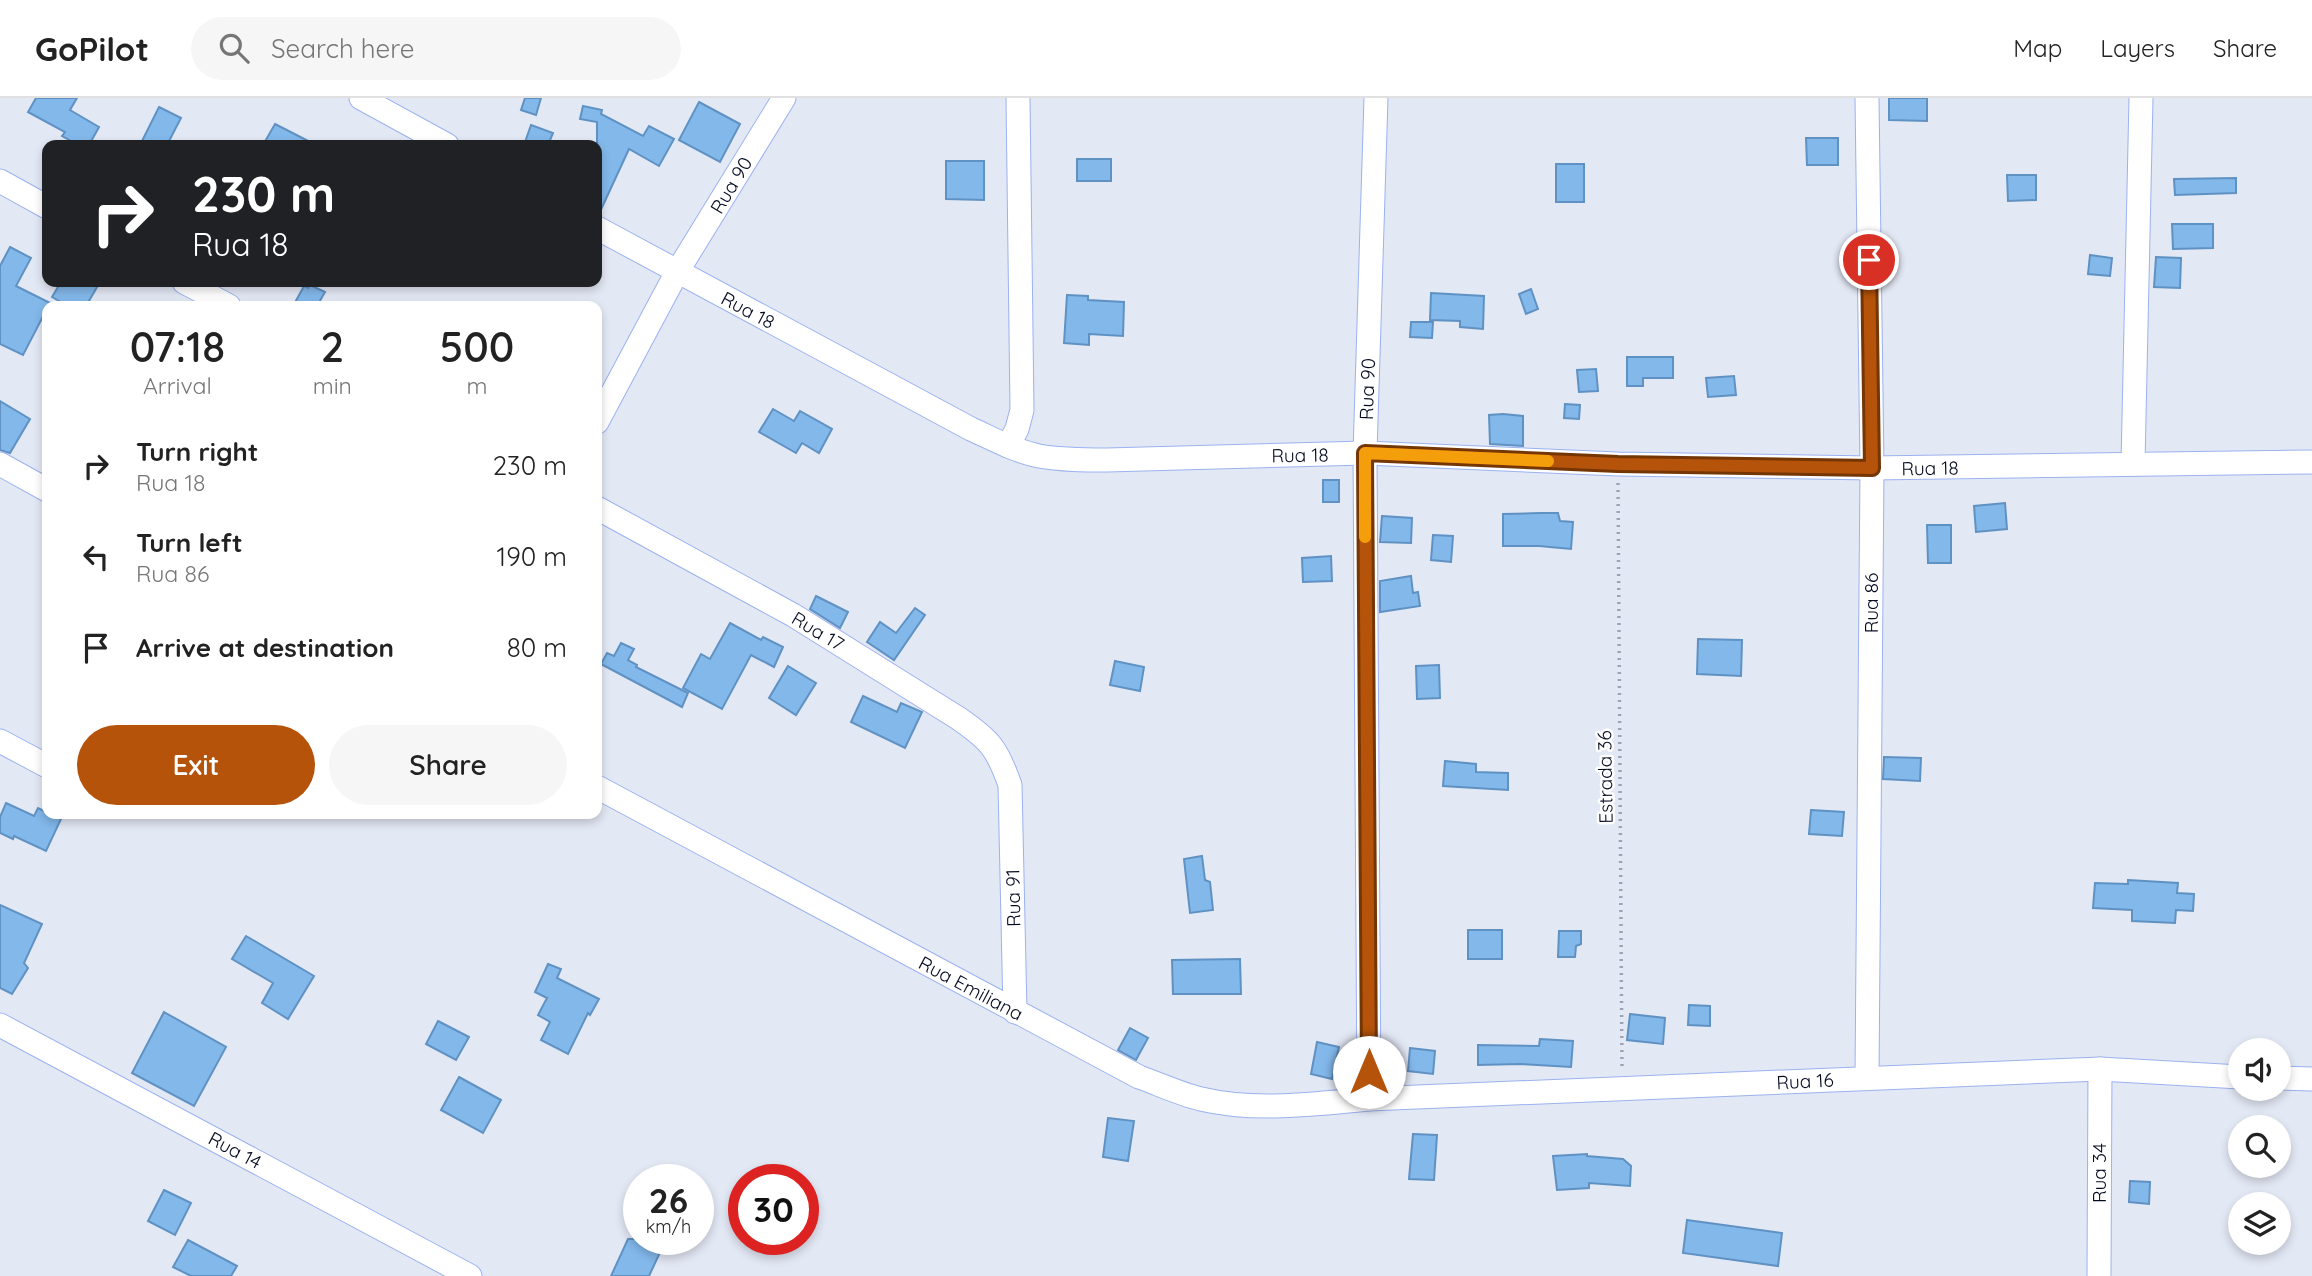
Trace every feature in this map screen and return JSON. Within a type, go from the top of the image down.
[{"type":"street","points":[[361,98],[438,140]]},
{"type":"street","name":"Rua 90","points":[[602,413],[677,272],[784,98]]},
{"type":"street","points":[[1008,446],[1017,429],[1022,410],[1018,98]]},
{"type":"street","name":"Rua 90","points":[[1369,1099],[1365,453],[1376,98]]},
{"type":"street","name":"Rua 86","points":[[1867,98],[1872,468],[1867,1078]]},
{"type":"street","points":[[2133,464],[2141,98]]},
{"type":"street","points":[[0,181],[42,204]]},
{"type":"street","name":"Rua 18","points":[[602,231],[971,429],[1038,456],[1074,460],[1365,453],[1618,464],[1872,468],[2312,462]]},
{"type":"street","points":[[193,287],[220,301]]},
{"type":"street","points":[[0,464],[42,487]]},
{"type":"street","name":"Rua 17","points":[[602,511],[793,615],[958,718],[983,736],[999,754],[1010,785]]},
{"type":"street","points":[[0,741],[42,763]]},
{"type":"street","name":"Rua 91","points":[[1010,785],[1015,1012]]},
{"type":"street","name":"Rua Emiliana","points":[[602,790],[1139,1077],[1199,1099],[1233,1104],[1288,1106],[1369,1099]]},
{"type":"street","name":"Rua 14","points":[[0,1025],[470,1276]]},
{"type":"street","name":"Rua 16","points":[[1369,1099],[2099,1069],[2228,1076]]},
{"type":"street","name":"Rua 34","points":[[2099,1069],[2099,1276]]},
{"type":"street","points":[[2291,1078],[2312,1079]]},
{"type":"path","name":"Estrada 36","points":[[1618,464],[1622,1090]]},
{"type":"building","points":[[36,98],[77,98],[70,110],[99,127],[92,140],[69,140],[62,136],[65,132],[28,112]]},
{"type":"building","points":[[525,98],[541,98],[536,115],[521,110]]},
{"type":"building","points":[[1889,98],[1927,98],[1927,121],[1889,120]]},
{"type":"building","points":[[699,102],[740,124],[720,162],[679,140]]},
{"type":"building","points":[[583,106],[602,110],[601,114],[643,136],[649,126],[674,139],[659,166],[629,149],[602,208],[602,140],[597,140],[597,122],[580,119]]},
{"type":"building","points":[[159,107],[181,118],[170,140],[142,140]]},
{"type":"building","points":[[275,124],[306,140],[266,140]]},
{"type":"building","points":[[531,125],[553,133],[550,140],[526,140]]},
{"type":"building","points":[[1806,138],[1838,138],[1838,165],[1807,165]]},
{"type":"building","points":[[1077,159],[1111,159],[1111,181],[1077,181]]},
{"type":"building","points":[[946,161],[984,161],[984,200],[946,199]]},
{"type":"building","points":[[1556,164],[1584,164],[1584,202],[1556,202]]},
{"type":"building","points":[[2007,175],[2036,175],[2036,200],[2008,201]]},
{"type":"building","points":[[2236,178],[2236,193],[2175,195],[2174,179]]},
{"type":"building","points":[[2172,224],[2213,224],[2213,248],[2173,249]]},
{"type":"building","points":[[10,247],[31,258],[16,286],[46,301],[42,301],[42,318],[23,355],[0,344],[0,266]]},
{"type":"building","points":[[2090,255],[2112,258],[2110,276],[2088,274]]},
{"type":"building","points":[[2156,257],[2181,258],[2180,288],[2154,287]]},
{"type":"building","points":[[58,287],[97,287],[89,301],[59,301],[52,297]]},
{"type":"building","points":[[303,287],[314,287],[325,292],[320,301],[296,301]]},
{"type":"building","points":[[1531,289],[1538,309],[1526,314],[1519,294]]},
{"type":"building","points":[[1431,293],[1484,296],[1483,329],[1460,327],[1460,321],[1430,320]]},
{"type":"building","points":[[1067,295],[1088,296],[1088,300],[1124,302],[1123,336],[1089,334],[1089,345],[1064,343]]},
{"type":"building","points":[[1411,322],[1433,322],[1432,338],[1410,337]]},
{"type":"building","points":[[1627,357],[1673,357],[1673,378],[1643,378],[1643,386],[1627,386]]},
{"type":"building","points":[[1596,369],[1598,391],[1579,392],[1577,370]]},
{"type":"building","points":[[1734,376],[1736,395],[1708,397],[1706,378]]},
{"type":"building","points":[[0,401],[30,419],[10,453],[0,450]]},
{"type":"building","points":[[1565,404],[1580,405],[1579,419],[1564,418]]},
{"type":"building","points":[[773,409],[794,421],[800,411],[832,429],[819,453],[802,443],[796,453],[759,432]]},
{"type":"building","points":[[1489,415],[1523,416],[1523,446],[1490,444]]},
{"type":"building","points":[[1323,480],[1339,480],[1339,502],[1323,502]]},
{"type":"building","points":[[2005,503],[2007,529],[1976,532],[1974,506]]},
{"type":"building","points":[[1558,513],[1560,521],[1573,522],[1571,549],[1503,546],[1503,514]]},
{"type":"building","points":[[1382,516],[1412,518],[1411,543],[1380,542]]},
{"type":"building","points":[[1927,525],[1951,525],[1951,563],[1928,563]]},
{"type":"building","points":[[1433,535],[1453,536],[1451,562],[1431,560]]},
{"type":"building","points":[[1331,556],[1332,581],[1303,582],[1302,558]]},
{"type":"building","points":[[1411,576],[1413,593],[1418,592],[1420,606],[1380,612],[1380,581]]},
{"type":"building","points":[[816,596],[848,612],[840,628],[810,609]]},
{"type":"building","points":[[915,608],[925,615],[894,660],[867,642],[880,622],[896,633]]},
{"type":"building","points":[[730,623],[761,640],[763,637],[783,647],[774,667],[751,655],[722,709],[683,688],[701,654],[710,659]]},
{"type":"building","points":[[1698,639],[1742,640],[1741,676],[1697,674]]},
{"type":"building","points":[[621,643],[634,649],[628,660],[637,665],[636,667],[688,693],[682,707],[602,665],[607,653],[614,656]]},
{"type":"building","points":[[1115,661],[1144,667],[1140,691],[1110,685]]},
{"type":"building","points":[[1439,665],[1440,698],[1417,699],[1416,666]]},
{"type":"building","points":[[788,666],[816,683],[796,715],[769,698]]},
{"type":"building","points":[[863,696],[897,712],[901,703],[922,712],[905,748],[851,722]]},
{"type":"building","points":[[1884,757],[1921,758],[1920,781],[1883,779]]},
{"type":"building","points":[[1445,761],[1476,764],[1476,772],[1508,773],[1508,790],[1443,786]]},
{"type":"building","points":[[6,803],[34,816],[38,808],[42,810],[42,819],[61,819],[46,851],[14,836],[13,839],[0,833],[0,817]]},
{"type":"building","points":[[1811,810],[1844,812],[1842,836],[1809,834]]},
{"type":"building","points":[[1202,856],[1205,880],[1210,882],[1213,910],[1190,913],[1184,859]]},
{"type":"building","points":[[2128,880],[2178,883],[2177,893],[2194,894],[2193,911],[2176,910],[2175,923],[2132,921],[2132,910],[2093,908],[2095,883],[2128,884]]},
{"type":"building","points":[[0,905],[42,924],[24,963],[28,968],[12,994],[0,988]]},
{"type":"building","points":[[1468,930],[1502,930],[1502,959],[1468,959]]},
{"type":"building","points":[[1559,931],[1581,931],[1581,944],[1576,946],[1575,957],[1558,957]]},
{"type":"building","points":[[246,936],[314,976],[288,1019],[262,1003],[273,983],[232,959]]},
{"type":"building","points":[[1240,959],[1241,994],[1173,994],[1172,960]]},
{"type":"building","points":[[548,964],[561,969],[557,978],[599,999],[590,1015],[588,1013],[568,1054],[541,1040],[550,1022],[538,1015],[547,998],[535,992]]},
{"type":"building","points":[[1689,1005],[1710,1006],[1710,1026],[1688,1025]]},
{"type":"building","points":[[164,1012],[226,1047],[194,1106],[132,1073]]},
{"type":"building","points":[[1630,1014],[1665,1018],[1663,1044],[1627,1040]]},
{"type":"building","points":[[438,1021],[469,1037],[456,1060],[426,1044]]},
{"type":"building","points":[[1130,1028],[1148,1038],[1136,1060],[1118,1050]]},
{"type":"building","points":[[1540,1039],[1573,1041],[1571,1067],[1478,1065],[1478,1045],[1539,1046]]},
{"type":"building","points":[[1317,1042],[1339,1047],[1332,1079],[1311,1074]]},
{"type":"building","points":[[1410,1048],[1435,1051],[1433,1074],[1408,1071]]},
{"type":"building","points":[[459,1077],[501,1100],[483,1133],[441,1110]]},
{"type":"building","points":[[1108,1118],[1134,1121],[1128,1161],[1103,1157]]},
{"type":"building","points":[[1413,1134],[1437,1135],[1434,1180],[1409,1179]]},
{"type":"building","points":[[1587,1154],[1623,1159],[1631,1166],[1630,1186],[1589,1183],[1589,1188],[1557,1190],[1553,1156]]},
{"type":"building","points":[[2130,1181],[2150,1182],[2149,1204],[2129,1202]]},
{"type":"building","points":[[164,1190],[191,1203],[175,1235],[148,1221]]},
{"type":"building","points":[[1687,1220],[1782,1233],[1778,1266],[1683,1253]]},
{"type":"building","points":[[188,1240],[237,1266],[231,1276],[191,1276],[173,1267]]},
{"type":"building","points":[[623,1250],[623,1255],[659,1255],[649,1276],[611,1276]]},
{"type":"slow traffic","points":[[1365,537],[1365,453],[1548,461]]},
{"type":"route","points":[[1369,1072],[1365,453],[1618,464],[1872,468],[1869,260]]}]
